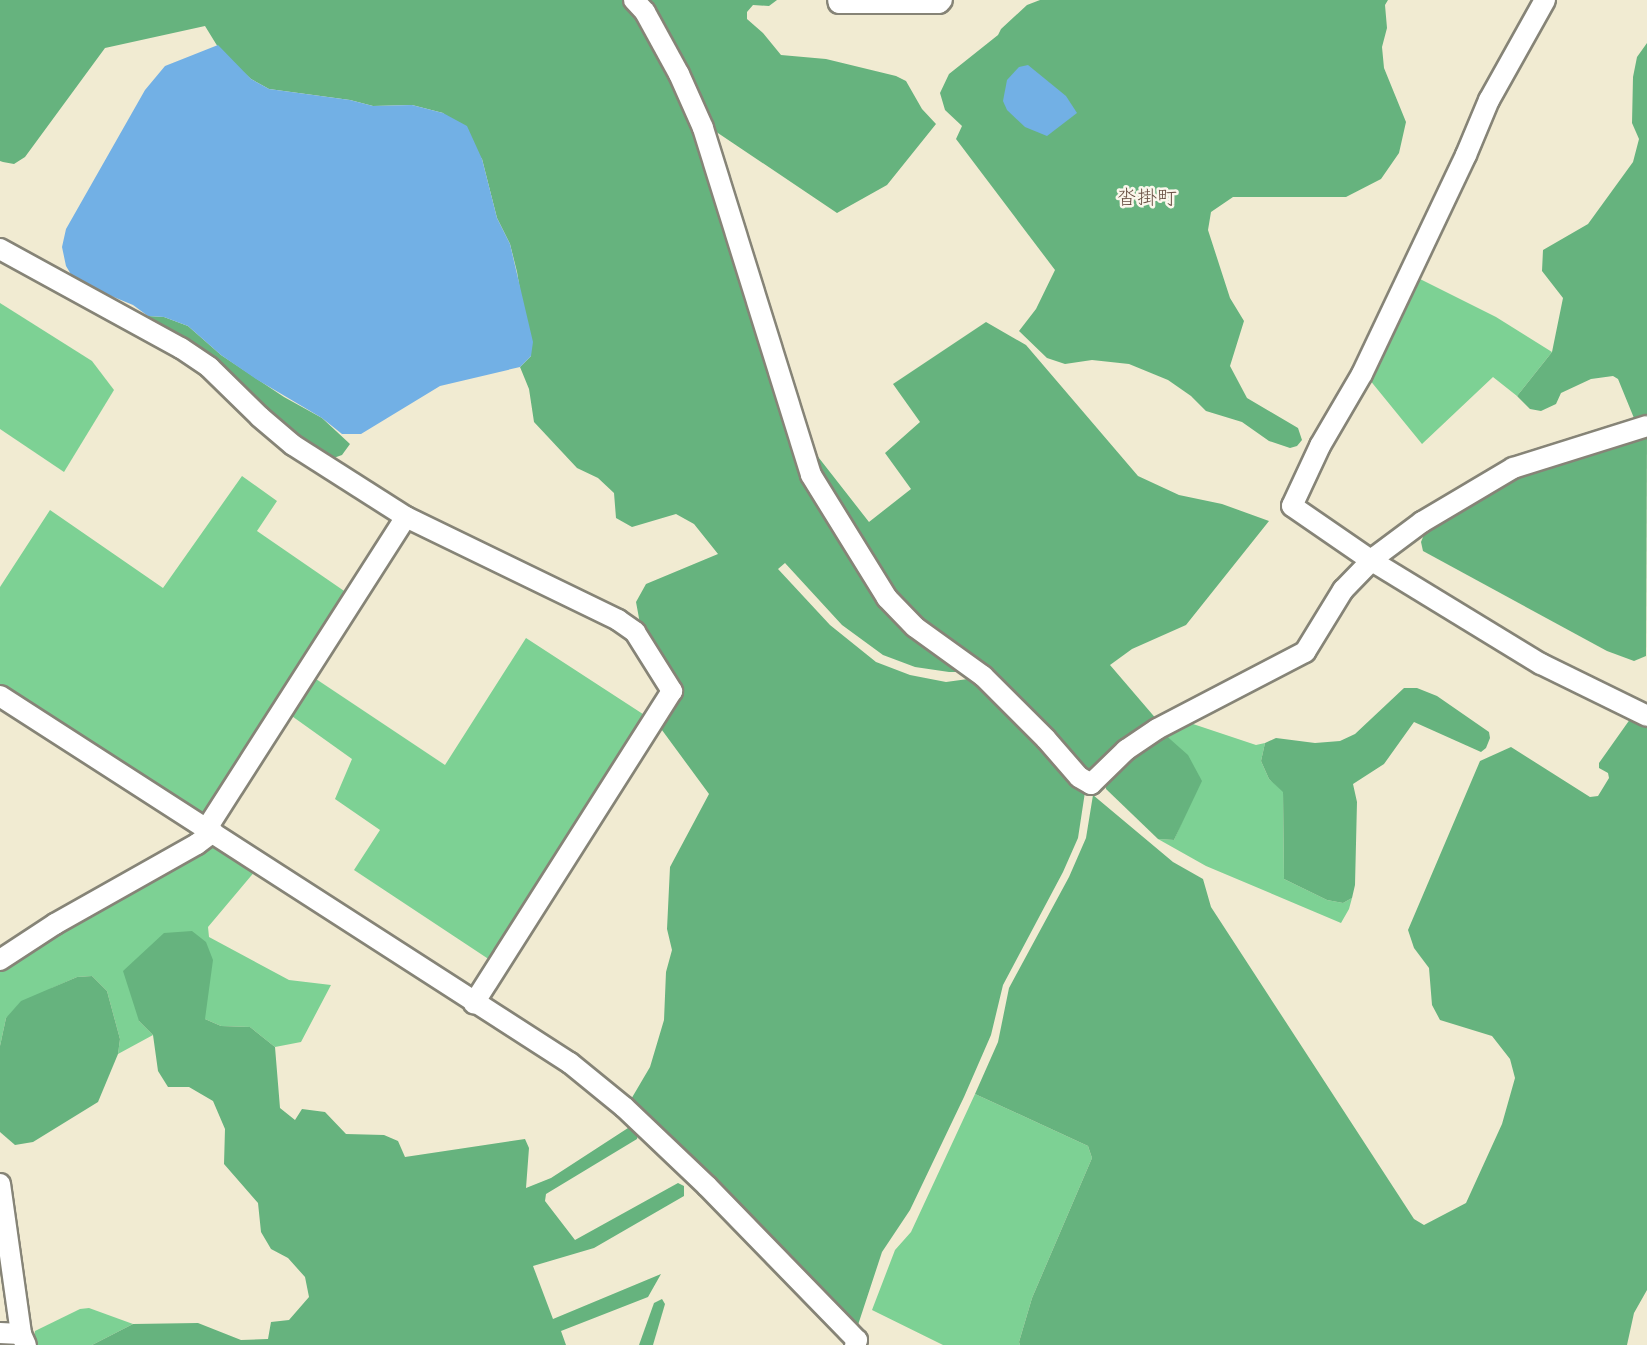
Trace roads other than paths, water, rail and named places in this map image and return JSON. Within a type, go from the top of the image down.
[{"type":"street","points":[[634,0],[645,12],[679,75],[703,128],[811,475],[887,598],[915,627],[983,676],[1046,739],[1079,777],[1092,784],[1119,756],[1157,729],[1305,652],[1343,590],[1372,561],[1422,522],[1513,468],[1647,426]]},
{"type":"street","points":[[838,0],[839,3],[939,3],[942,0]]},
{"type":"street","points":[[1545,0],[1489,100],[1466,155],[1362,374],[1320,446],[1292,506],[1372,561],[1541,664],[1647,716]]},
{"type":"street","points":[[0,249],[181,348],[209,367],[260,417],[293,445],[406,517],[618,620],[635,632],[672,691],[474,1004]]},
{"type":"street","points":[[0,960],[55,924],[197,844],[210,830],[406,517]]},
{"type":"street","points":[[0,696],[570,1064],[624,1107],[707,1186],[857,1340],[855,1345]]},
{"type":"street","points":[[0,1184],[23,1339],[0,1333]]},
{"type":"water","points":[[218,45],[251,79],[269,89],[350,100],[373,106],[412,105],[443,113],[467,126],[482,159],[497,218],[510,244],[533,342],[531,356],[520,367],[440,386],[361,434],[342,434],[322,418],[256,379],[221,355],[188,326],[164,317],[148,316],[133,305],[75,281],[66,266],[62,247],[66,229],[145,90],[165,66]]},
{"type":"water","points":[[1028,65],[1066,96],[1077,113],[1047,136],[1025,127],[1007,110],[1003,101],[1007,80],[1019,67]]},
{"type":"district","name":"沓掛町","points":[[1147,197]]}]
